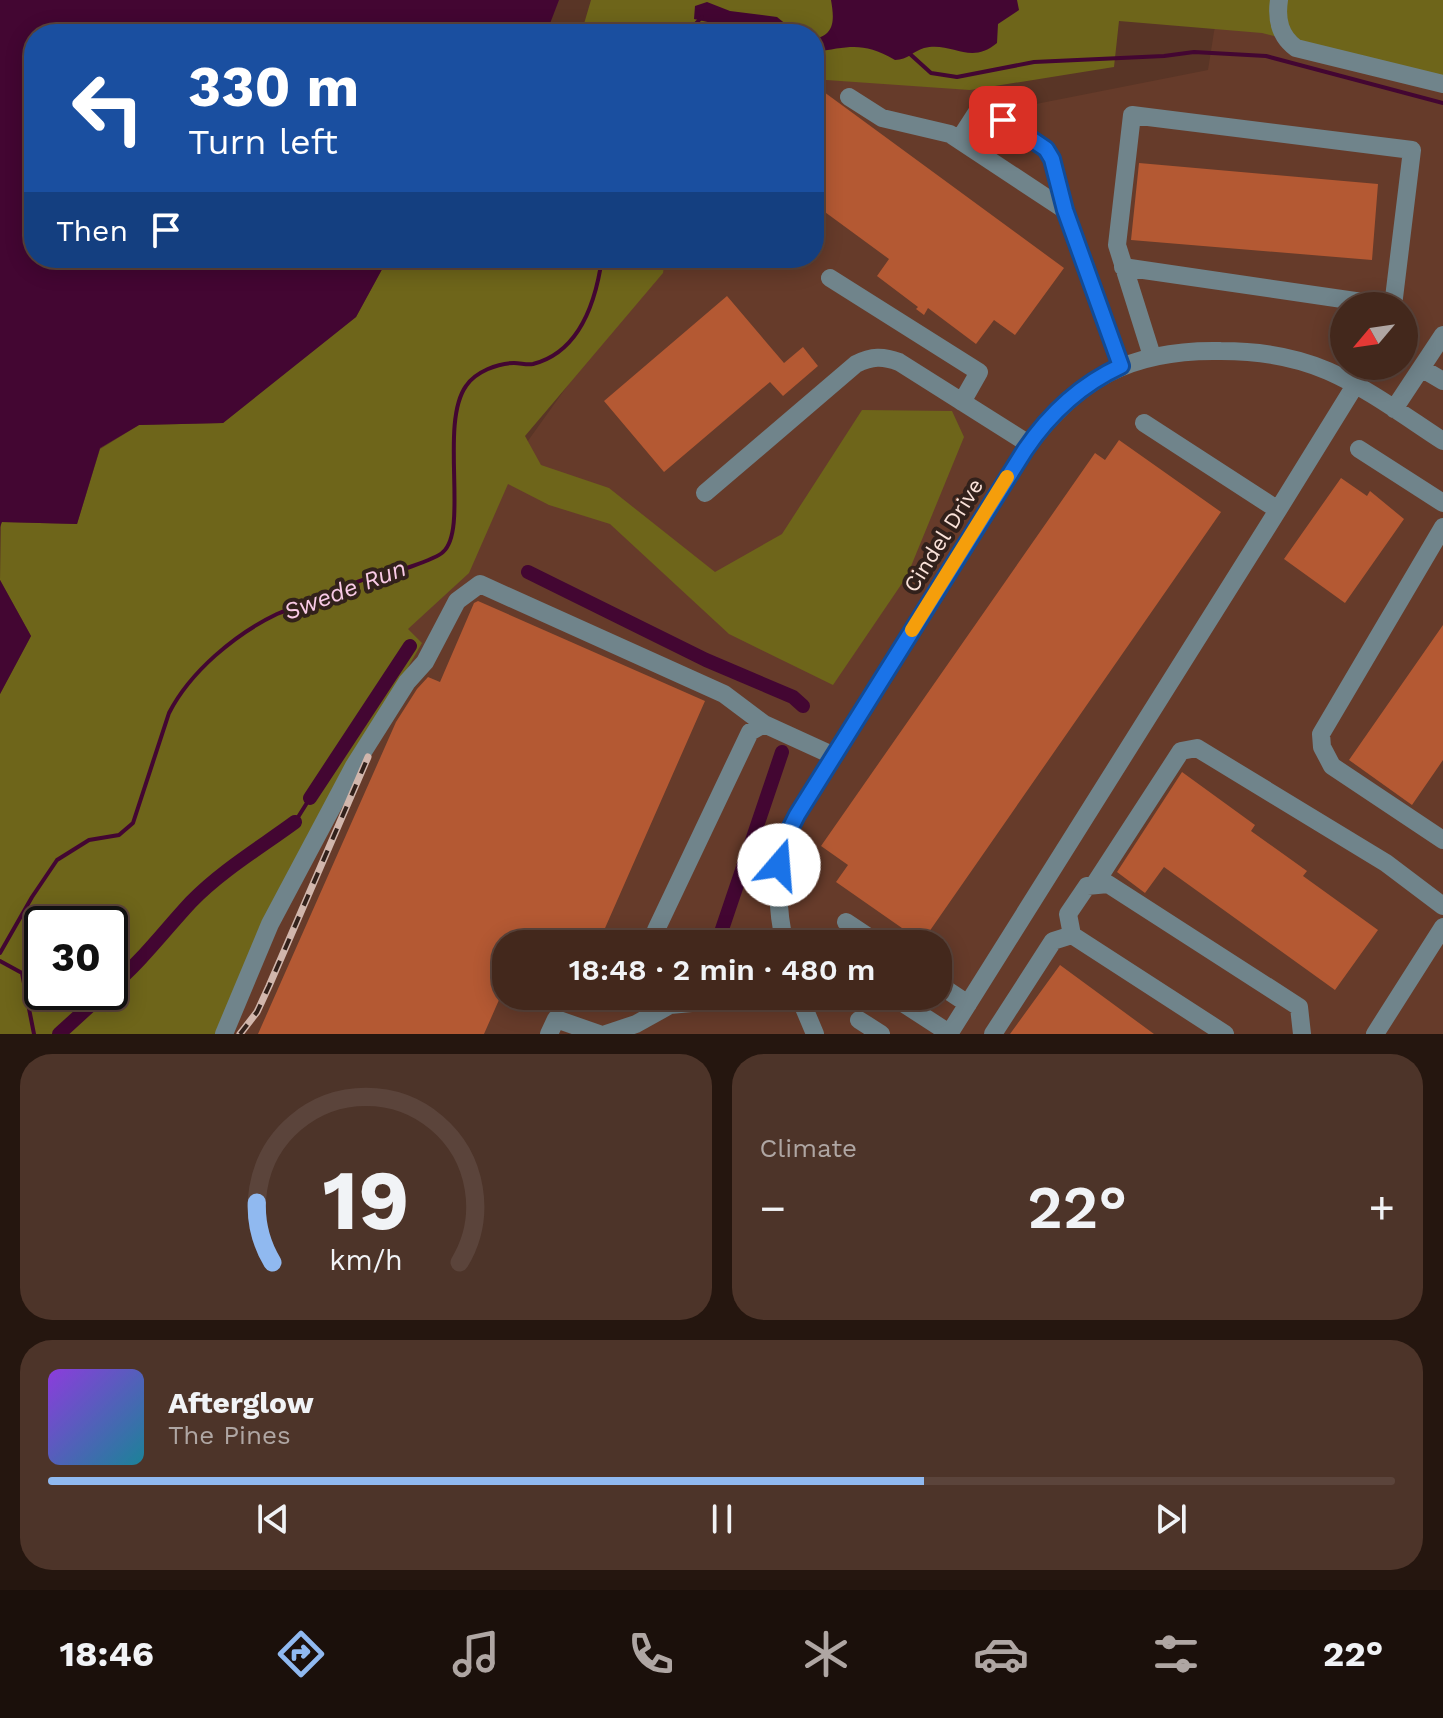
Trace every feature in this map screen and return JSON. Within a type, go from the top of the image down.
[{"type":"street","points":[[1279,0],[1277,13],[1280,27],[1286,40],[1296,48],[1443,84]]},
{"type":"street","points":[[849,97],[882,118],[950,134],[1065,210]]},
{"type":"street","points":[[959,140],[981,106],[1046,149],[1052,159],[1065,210],[1121,366]]},
{"type":"street","points":[[1152,356],[1117,245],[1132,115],[1412,150],[1394,292]]},
{"type":"street","points":[[1123,267],[1330,297]]},
{"type":"street","points":[[830,278],[979,372],[962,402]]},
{"type":"street","points":[[1394,409],[1443,335]]},
{"type":"street","name":"Cindel Drive","points":[[782,930],[777,901],[779,865],[797,815],[1029,444],[1069,398],[1095,379],[1152,356],[1214,351],[1273,354],[1306,362],[1356,386],[1443,441]]},
{"type":"street","points":[[705,493],[856,364],[868,358],[884,357],[899,362],[1029,444]]},
{"type":"street","points":[[1421,368],[1443,381]]},
{"type":"street","points":[[913,1010],[949,1034],[1359,380]]},
{"type":"street","points":[[1144,423],[1278,510]]},
{"type":"street","points":[[1359,449],[1443,503]]},
{"type":"street","points":[[1440,832],[1332,766],[1322,747],[1321,734],[1443,527]]},
{"type":"street","points":[[224,1034],[270,924],[354,766],[407,682],[425,662],[457,601],[480,584],[724,694],[764,724],[834,756]]},
{"type":"street","points":[[656,930],[750,732],[764,724]]},
{"type":"street","points":[[1094,885],[1181,751],[1197,748],[1386,863],[1443,906]]},
{"type":"street","points":[[1225,1034],[1072,935],[1068,914],[1087,886],[1108,884],[1299,1007],[1302,1034]]},
{"type":"street","points":[[846,922],[858,930]]},
{"type":"street","points":[[1375,1034],[1443,927]]},
{"type":"street","points":[[993,1034],[1053,941],[1072,935]]},
{"type":"street","points":[[952,993],[968,1004]]},
{"type":"street","points":[[606,1034],[636,1024],[655,1010]]},
{"type":"street","points":[[805,1010],[815,1034]]},
{"type":"street","points":[[549,1034],[556,1019],[599,1034]]},
{"type":"street","points":[[859,1020],[881,1034]]},
{"type":"shaded area","points":[[0,0],[559,0],[550,24],[24,24],[24,268],[383,268],[356,317],[223,423],[139,425],[100,448],[77,524],[2,522],[0,527]]},
{"type":"shaded area","points":[[591,0],[1443,0],[1443,78],[1262,33],[1119,21],[1114,67],[970,90],[826,80],[824,83],[824,24],[584,24]]},
{"type":"shaded area","points":[[831,0],[1017,0],[1019,10],[998,24],[997,43],[987,50],[969,53],[924,48],[895,60],[864,48],[824,50],[824,35],[830,30],[833,13]]},
{"type":"shaded area","points":[[1219,0],[1443,0],[1443,1034],[43,1034],[81,1010],[128,1010],[128,970],[343,707],[652,268],[824,268],[826,54],[1036,104],[1208,70]]},
{"type":"shaded area","points":[[707,2],[730,11],[777,17],[786,24],[717,24],[694,19],[695,6]]},
{"type":"shaded area","points":[[383,268],[664,268],[663,273],[525,436],[541,465],[609,488],[715,572],[782,534],[862,410],[952,411],[964,437],[907,576],[833,685],[729,634],[610,524],[549,505],[508,484],[469,573],[408,629],[422,643],[272,903],[215,1034],[0,1034],[0,694],[31,636],[0,580],[1,522],[77,524],[100,449],[139,425],[223,423],[356,317]]},
{"type":"shaded area","points":[[0,580],[31,636],[0,694]]},
{"type":"building","points":[[824,92],[1064,268],[1015,335],[994,320],[976,344],[928,308],[924,315],[877,276],[889,259],[824,211]]},
{"type":"building","points":[[1139,163],[1378,184],[1372,260],[1131,240]]},
{"type":"building","points":[[727,296],[784,363],[803,347],[818,366],[783,396],[770,382],[664,472],[604,401]]},
{"type":"building","points":[[1119,440],[1221,512],[930,930],[905,930],[836,882],[848,865],[821,846],[1095,453],[1105,460]]},
{"type":"building","points":[[1341,478],[1367,496],[1370,491],[1404,519],[1345,603],[1284,559]]},
{"type":"building","points":[[478,601],[705,701],[604,930],[492,930],[492,1010],[495,1010],[484,1034],[258,1034],[396,722],[428,677],[440,682],[474,603]]},
{"type":"building","points":[[1443,625],[1443,760],[1412,805],[1349,760]]},
{"type":"building","points":[[1182,772],[1255,825],[1251,831],[1307,871],[1303,876],[1378,930],[1335,990],[1164,867],[1145,893],[1117,872]]},
{"type":"building","points":[[1060,965],[1154,1034],[1010,1034]]},
{"type":"waterway","name":"Swede Run","points":[[695,24],[702,17]]},
{"type":"waterway","points":[[910,54],[931,73],[957,77],[1034,62],[1194,52],[1266,56],[1443,103]]},
{"type":"waterway","name":"Swede Run","points":[[0,953],[57,860],[89,840],[119,835],[133,823],[169,713],[189,683],[215,656],[245,632],[277,614],[363,580],[422,563],[443,552],[450,540],[454,522],[455,425],[458,403],[466,386],[475,376],[494,367],[508,363],[533,364],[563,348],[583,323],[600,268]]},
{"type":"waterway","points":[[528,572],[706,660],[793,697],[803,706]]},
{"type":"waterway","points":[[310,798],[410,646]]},
{"type":"waterway","points":[[722,930],[782,752]]},
{"type":"waterway","points":[[295,822],[310,798]]},
{"type":"waterway","points":[[128,971],[203,891],[295,822]]},
{"type":"waterway","points":[[0,961],[22,973],[34,1034]]},
{"type":"waterway","points":[[59,1034],[85,1010]]},
{"type":"railway","points":[[240,1034],[257,1012],[368,757]]},
{"type":"slow traffic","points":[[912,630],[1007,477]]},
{"type":"route","points":[[779,865],[797,815],[1038,431],[1086,384],[1121,366],[1065,210],[1052,159],[1046,149],[1003,120]]}]
